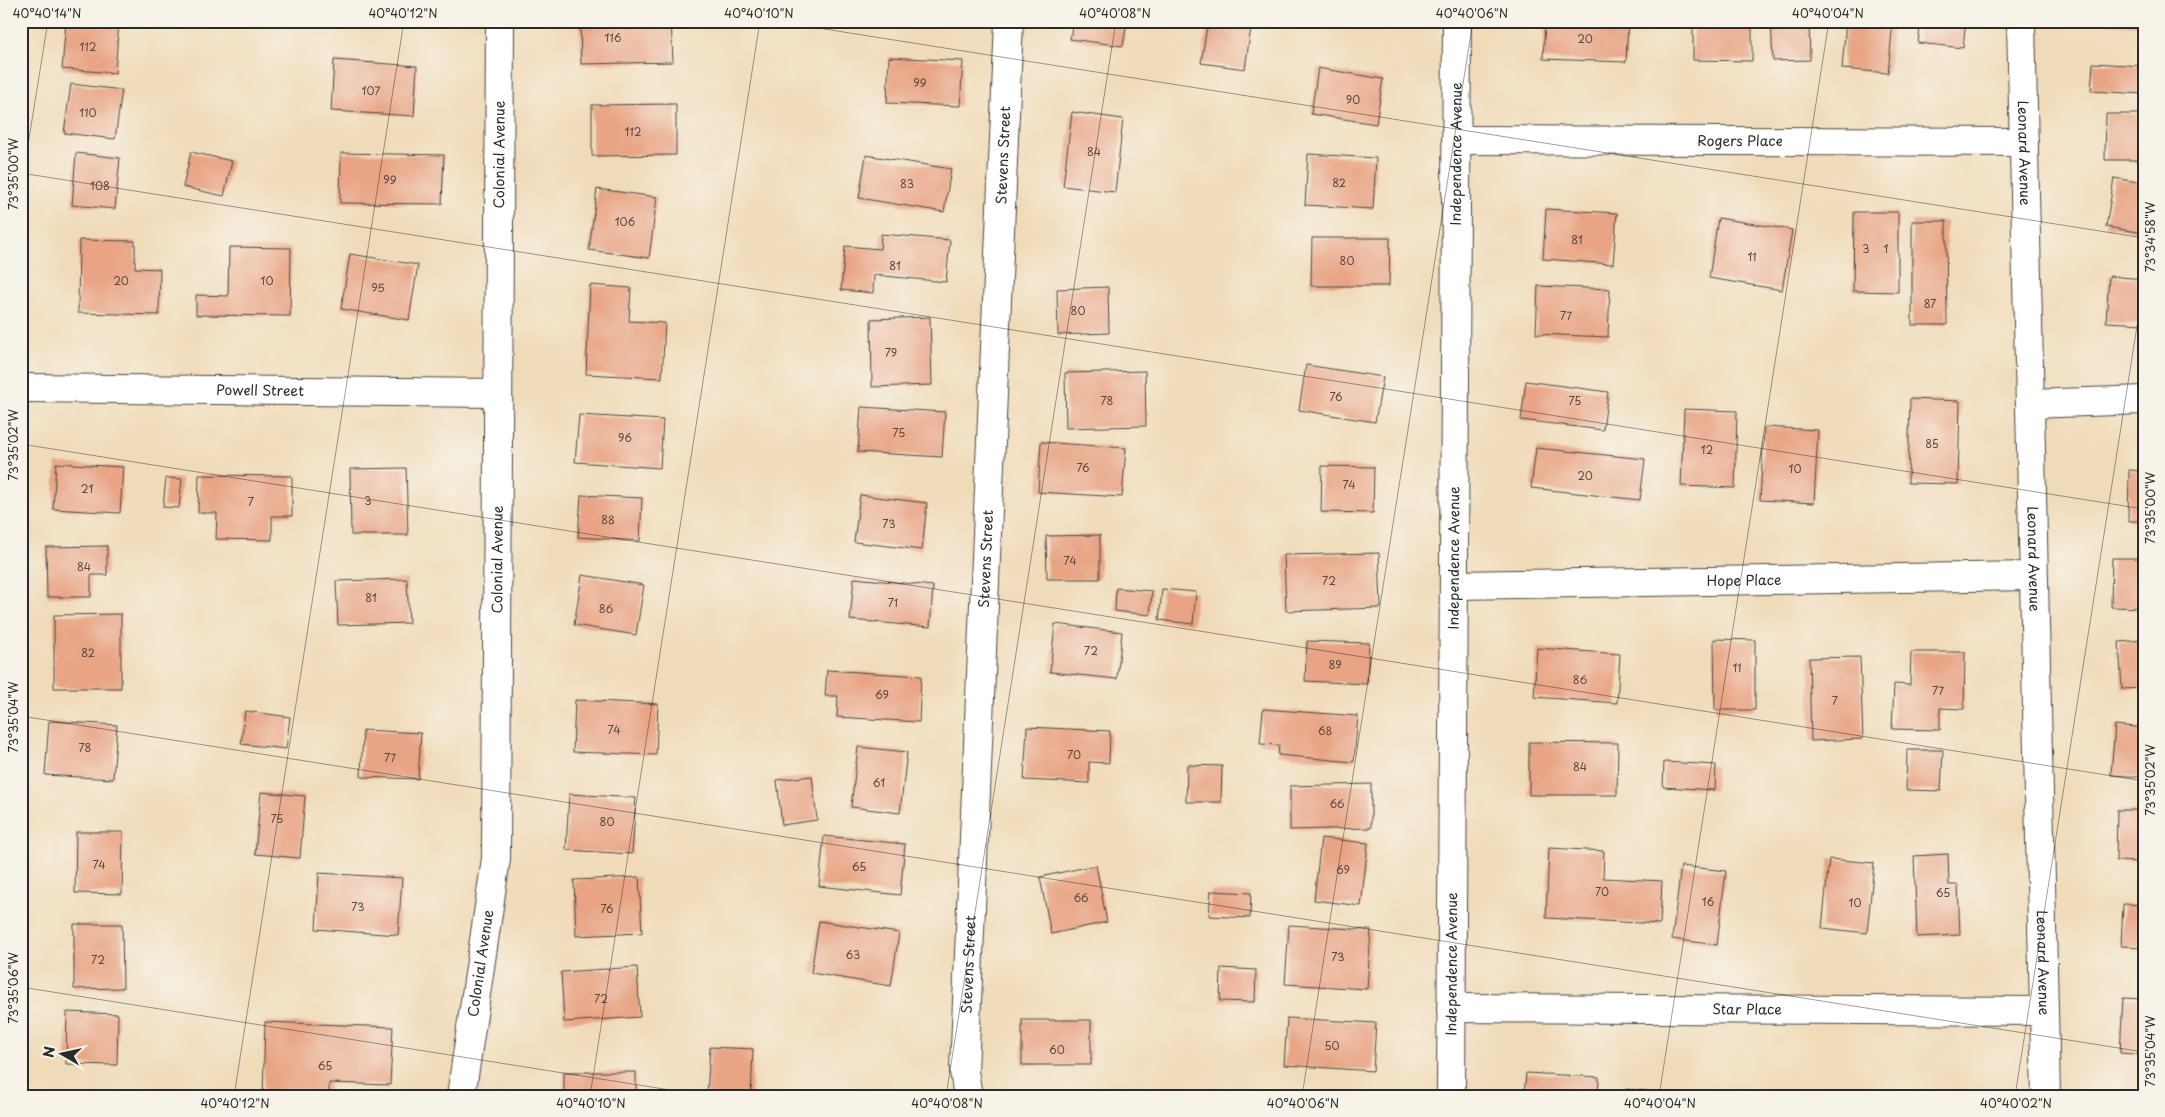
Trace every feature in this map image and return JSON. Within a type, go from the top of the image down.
[{"type":"street","name":"Colonial Avenue","points":[[461,1096],[496,859],[500,21]]},
{"type":"street","name":"Stevens Street","points":[[968,1096],[964,1071],[1009,21]]},
{"type":"street","name":"Independence Avenue","points":[[1450,1096],[1455,585],[1457,21]]},
{"type":"street","name":"Leonard Avenue","points":[[2021,21],[2046,1096]]},
{"type":"street","name":"Rogers Place","points":[[1456,140],[2024,142]]},
{"type":"street","name":"Powell Street","points":[[21,388],[498,393]]},
{"type":"street","points":[[2030,404],[2144,400]]},
{"type":"street","name":"Hope Place","points":[[1455,585],[2033,576]]},
{"type":"street","name":"Star Place","points":[[1451,1008],[2044,1011]]},
{"type":"building","points":[[66,21],[119,21],[115,73],[62,69]]},
{"type":"building","points":[[356,21],[414,21],[414,26],[356,23]]},
{"type":"building","points":[[580,21],[671,21],[673,62],[581,64]]},
{"type":"building","points":[[1073,21],[1127,21],[1123,46],[1070,39]]},
{"type":"building","points":[[1208,21],[1252,21],[1245,69],[1201,63]]},
{"type":"building","points":[[1545,21],[1628,21],[1626,62],[1543,59]]},
{"type":"building","points":[[1693,21],[1752,21],[1752,61],[1693,60]]},
{"type":"building","points":[[1771,21],[1809,21],[1810,60],[1773,61]]},
{"type":"building","points":[[1846,21],[1893,21],[1888,73],[1842,69]]},
{"type":"building","points":[[1921,21],[1966,21],[1963,48],[1918,43]]},
{"type":"building","points":[[2106,21],[2144,21],[2144,26],[2106,23]]},
{"type":"building","points":[[889,57],[963,61],[960,106],[887,103]]},
{"type":"building","points":[[334,60],[417,66],[414,116],[331,111]]},
{"type":"building","points":[[2093,63],[2144,66],[2144,94],[2091,91]]},
{"type":"building","points":[[1318,68],[1383,79],[1376,124],[1311,114]]},
{"type":"building","points":[[71,84],[122,90],[115,139],[64,133]]},
{"type":"building","points":[[676,104],[676,155],[592,156],[592,105]]},
{"type":"building","points":[[1072,112],[1123,119],[1115,192],[1063,186]]},
{"type":"building","points":[[2106,114],[2144,114],[2144,160],[2105,160]]},
{"type":"building","points":[[191,152],[232,161],[224,196],[183,187]]},
{"type":"building","points":[[76,153],[120,158],[115,209],[72,205]]},
{"type":"building","points":[[341,153],[444,155],[442,204],[340,203]]},
{"type":"building","points":[[1308,154],[1376,158],[1373,209],[1305,205]]},
{"type":"building","points":[[866,155],[951,169],[944,212],[859,198]]},
{"type":"building","points":[[2114,178],[2144,183],[2144,233],[2106,227]]},
{"type":"building","points":[[597,189],[657,197],[649,258],[589,250]]},
{"type":"building","points":[[1546,209],[1617,213],[1613,264],[1543,259]]},
{"type":"building","points":[[1854,212],[1898,212],[1898,292],[1853,291]]},
{"type":"building","points":[[1718,218],[1792,230],[1782,290],[1709,278]]},
{"type":"building","points":[[1912,221],[1946,221],[1947,325],[1912,325]]},
{"type":"building","points":[[881,234],[950,240],[946,282],[874,275],[873,293],[841,290],[845,246],[880,249]]},
{"type":"building","points":[[1312,238],[1390,238],[1389,286],[1311,286]]},
{"type":"building","points":[[79,240],[135,241],[135,268],[160,269],[159,315],[78,313]]},
{"type":"building","points":[[229,247],[291,248],[290,316],[196,315],[196,295],[228,296]]},
{"type":"building","points":[[350,254],[418,265],[409,320],[341,309]]},
{"type":"building","points":[[2109,276],[2144,279],[2144,324],[2106,322]]},
{"type":"building","points":[[590,285],[631,288],[629,321],[665,323],[662,378],[586,374]]},
{"type":"building","points":[[1538,286],[1610,289],[1608,337],[1536,334]]},
{"type":"building","points":[[1108,287],[1109,333],[1058,335],[1057,289]]},
{"type":"building","points":[[930,317],[932,385],[872,387],[871,319]]},
{"type":"building","points":[[1306,365],[1383,377],[1375,422],[1299,410]]},
{"type":"building","points":[[1145,371],[1146,426],[1066,428],[1065,373]]},
{"type":"building","points":[[1526,381],[1608,392],[1603,430],[1521,420]]},
{"type":"building","points":[[1910,399],[1960,401],[1958,484],[1908,483]]},
{"type":"building","points":[[861,407],[945,412],[942,457],[858,452]]},
{"type":"building","points":[[1684,409],[1737,411],[1735,488],[1681,486]]},
{"type":"building","points":[[579,415],[663,420],[660,468],[575,462]]},
{"type":"building","points":[[1764,427],[1818,430],[1814,503],[1760,500]]},
{"type":"building","points":[[1041,442],[1126,448],[1122,497],[1038,492]]},
{"type":"building","points":[[1536,448],[1645,459],[1640,500],[1531,488]]},
{"type":"building","points":[[56,463],[123,467],[120,513],[53,509]]},
{"type":"building","points":[[1322,466],[1374,467],[1373,513],[1321,512]]},
{"type":"building","points":[[406,468],[408,535],[351,535],[350,469]]},
{"type":"building","points":[[2129,470],[2144,471],[2144,521],[2128,521]]},
{"type":"building","points":[[199,475],[292,476],[292,516],[272,516],[272,540],[216,539],[217,513],[198,513]]},
{"type":"building","points":[[166,478],[182,479],[179,508],[163,507]]},
{"type":"building","points":[[581,495],[642,498],[640,541],[578,537]]},
{"type":"building","points":[[860,495],[927,503],[922,550],[854,542]]},
{"type":"building","points":[[1100,535],[1100,579],[1047,579],[1046,536]]},
{"type":"building","points":[[107,546],[107,575],[91,575],[91,597],[47,597],[46,547]]},
{"type":"building","points":[[1379,553],[1381,608],[1286,611],[1284,555]]},
{"type":"building","points":[[2112,558],[2144,558],[2144,608],[2111,607]]},
{"type":"building","points":[[582,575],[644,585],[636,635],[574,625]]},
{"type":"building","points":[[854,578],[933,586],[930,627],[850,620]]},
{"type":"building","points":[[407,579],[409,623],[338,625],[336,581]]},
{"type":"building","points":[[1116,588],[1152,591],[1150,615],[1115,611]]},
{"type":"building","points":[[1162,589],[1196,592],[1193,624],[1159,620]]},
{"type":"building","points":[[121,614],[121,688],[54,688],[54,615]]},
{"type":"building","points":[[1055,624],[1122,632],[1117,679],[1050,672]]},
{"type":"building","points":[[1714,639],[1755,640],[1755,710],[1715,710]]},
{"type":"building","points":[[2144,640],[2144,688],[2122,689],[2119,642]]},
{"type":"building","points":[[1307,641],[1369,643],[1367,684],[1305,681]]},
{"type":"building","points":[[1537,648],[1620,654],[1617,703],[1534,697]]},
{"type":"building","points":[[1911,652],[1965,652],[1964,709],[1940,708],[1940,730],[1892,729],[1894,684],[1910,685]]},
{"type":"building","points":[[1860,657],[1863,739],[1811,741],[1809,658]]},
{"type":"building","points":[[827,670],[921,676],[919,722],[837,717],[838,696],[825,696]]},
{"type":"building","points":[[575,700],[658,704],[656,755],[573,752]]},
{"type":"building","points":[[1263,709],[1358,716],[1354,762],[1278,755],[1279,745],[1260,744]]},
{"type":"building","points":[[245,711],[290,717],[286,749],[241,744]]},
{"type":"building","points":[[49,721],[117,725],[113,779],[45,775]]},
{"type":"building","points":[[2115,725],[2144,728],[2144,777],[2111,775]]},
{"type":"building","points":[[1027,727],[1110,731],[1109,763],[1089,762],[1089,783],[1024,780]]},
{"type":"building","points":[[363,730],[421,733],[418,779],[361,777]]},
{"type":"building","points":[[1529,742],[1618,743],[1617,795],[1529,795]]},
{"type":"building","points":[[858,747],[907,752],[900,813],[851,807]]},
{"type":"building","points":[[1907,750],[1943,750],[1941,791],[1906,790]]},
{"type":"building","points":[[1664,762],[1716,765],[1715,790],[1663,787]]},
{"type":"building","points":[[1187,765],[1222,766],[1221,802],[1186,802]]},
{"type":"building","points":[[812,776],[817,820],[782,825],[777,780]]},
{"type":"building","points":[[1371,784],[1371,828],[1290,830],[1290,786]]},
{"type":"building","points":[[261,792],[305,796],[300,858],[255,854]]},
{"type":"building","points":[[569,794],[636,798],[632,854],[566,850]]},
{"type":"building","points":[[2117,810],[2144,810],[2144,862],[2116,861]]},
{"type":"building","points":[[76,832],[123,832],[122,894],[75,893]]},
{"type":"building","points":[[824,836],[905,844],[900,895],[819,886]]},
{"type":"building","points":[[1321,838],[1368,843],[1361,906],[1314,900]]},
{"type":"building","points":[[1549,848],[1604,851],[1603,878],[1662,881],[1660,924],[1546,918]]},
{"type":"building","points":[[1948,854],[1949,885],[1958,885],[1960,935],[1917,937],[1914,856]]},
{"type":"building","points":[[1829,859],[1874,863],[1867,933],[1822,928]]},
{"type":"building","points":[[1096,865],[1107,922],[1051,934],[1040,877]]},
{"type":"building","points":[[1681,866],[1726,871],[1717,945],[1672,939]]},
{"type":"building","points":[[319,873],[402,878],[398,935],[316,929]]},
{"type":"building","points":[[639,877],[642,933],[576,936],[574,880]]},
{"type":"building","points":[[1211,891],[1251,893],[1250,918],[1209,916]]},
{"type":"building","points":[[2123,904],[2144,905],[2144,947],[2121,946]]},
{"type":"building","points":[[819,921],[899,933],[891,986],[811,973]]},
{"type":"building","points":[[74,924],[122,924],[123,988],[74,989]]},
{"type":"building","points":[[1289,925],[1371,930],[1367,989],[1285,984]]},
{"type":"building","points":[[637,967],[640,1017],[564,1022],[561,972]]},
{"type":"building","points":[[1221,968],[1256,970],[1255,1002],[1220,1001]]},
{"type":"building","points":[[2123,998],[2144,999],[2144,1055],[2120,1053]]},
{"type":"building","points":[[67,1012],[118,1014],[117,1065],[66,1064]]},
{"type":"building","points":[[1287,1018],[1376,1023],[1373,1071],[1284,1065]]},
{"type":"building","points":[[1022,1020],[1091,1020],[1091,1065],[1022,1065]]},
{"type":"building","points":[[265,1022],[393,1027],[390,1085],[329,1083],[329,1096],[263,1096]]},
{"type":"building","points":[[710,1047],[753,1049],[751,1096],[707,1096]]},
{"type":"building","points":[[564,1072],[636,1072],[636,1096],[564,1096]]},
{"type":"building","points":[[1526,1073],[1599,1077],[1598,1096],[1524,1096]]},
{"type":"building","points":[[1626,1089],[1660,1092],[1660,1096],[1626,1096]]},
{"type":"building","points":[[1876,1093],[1948,1093],[1948,1096],[1876,1096]]}]
